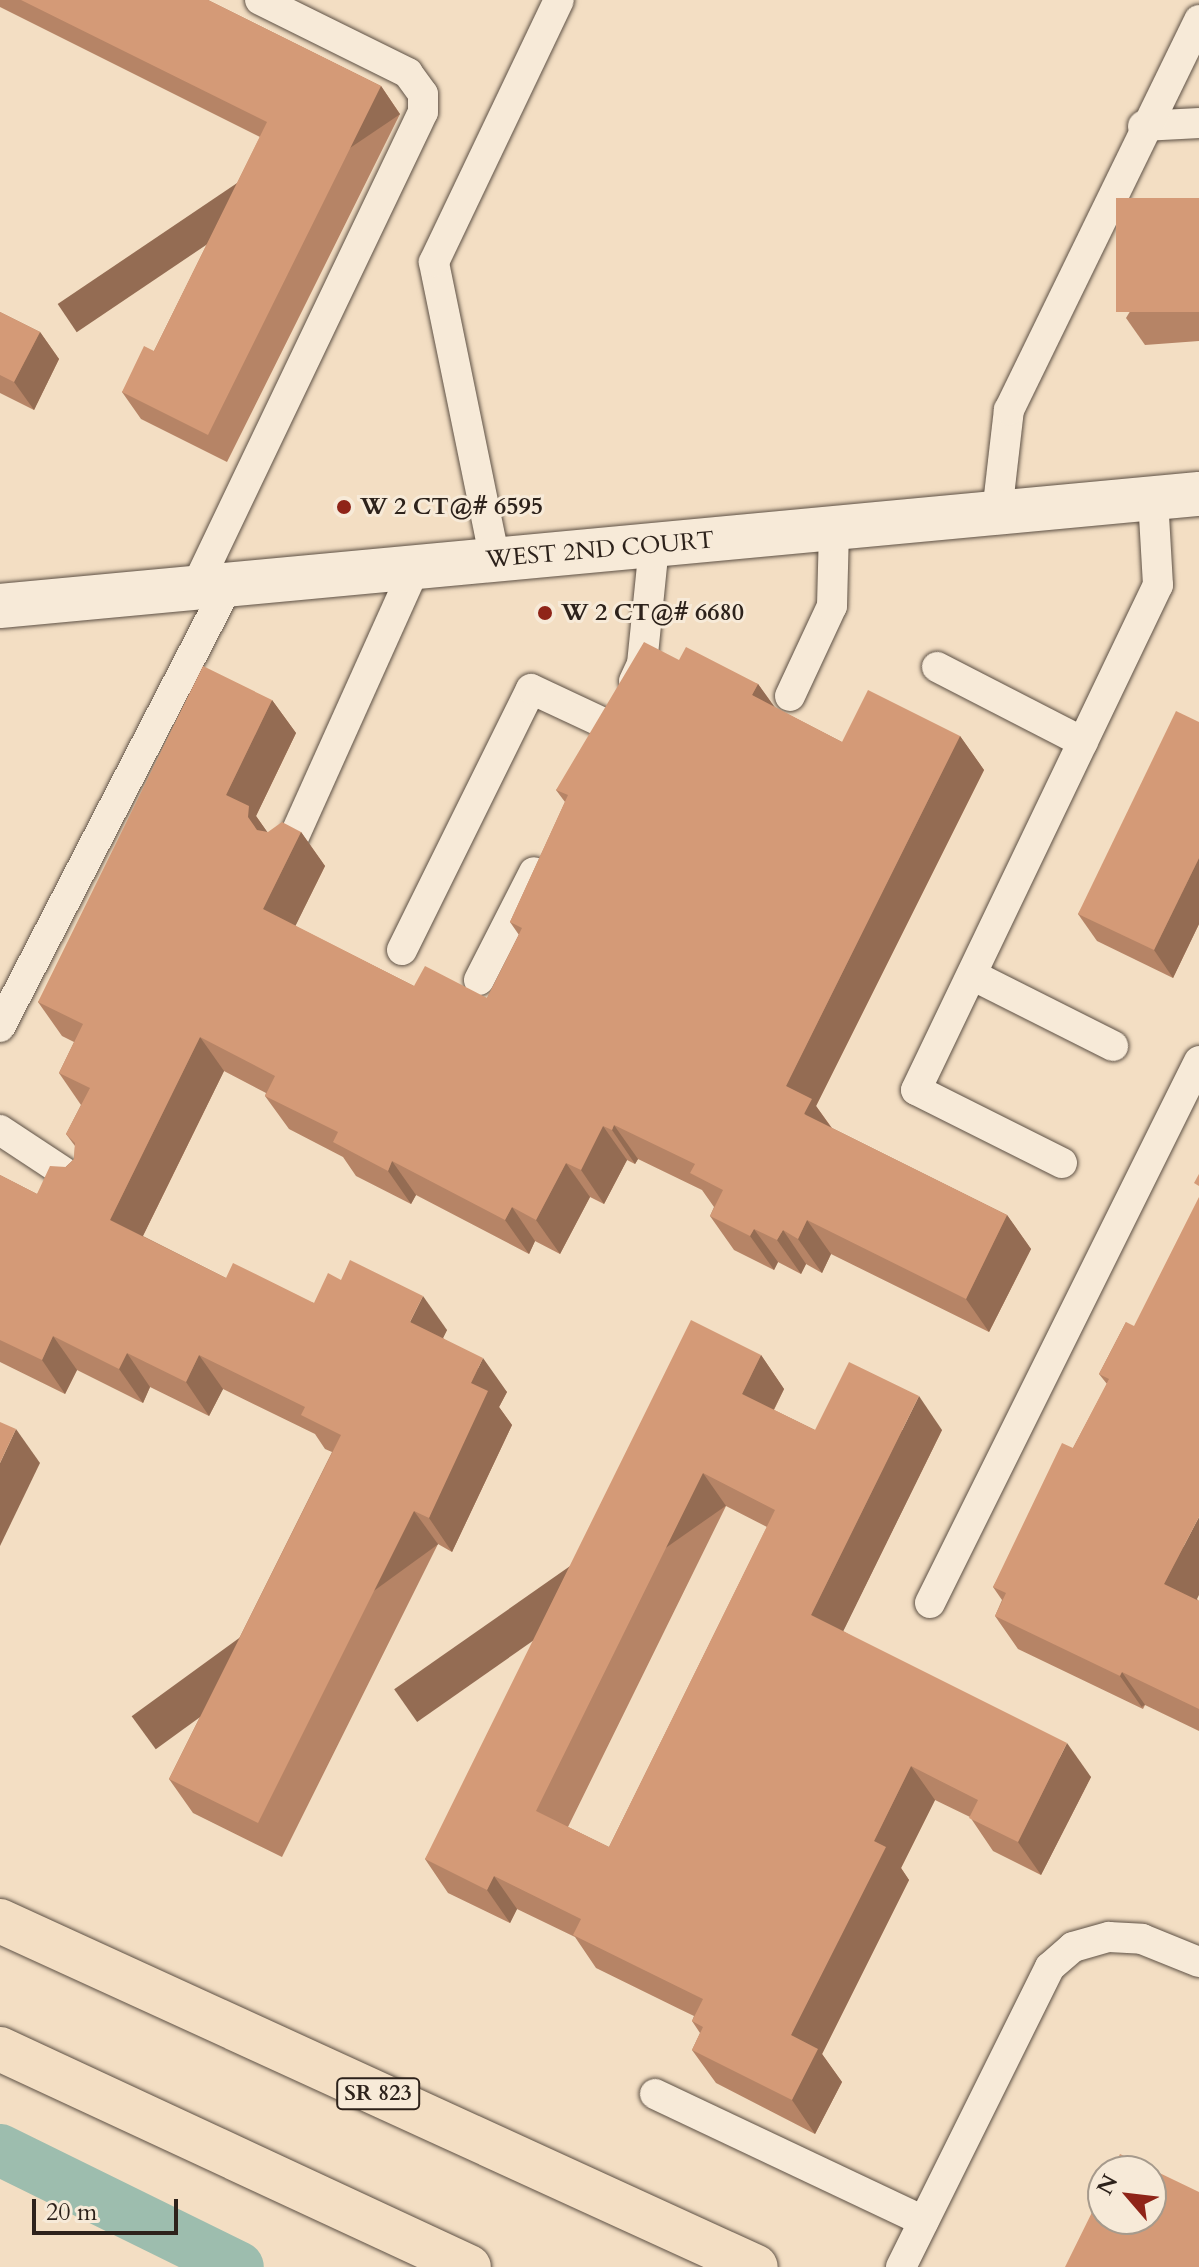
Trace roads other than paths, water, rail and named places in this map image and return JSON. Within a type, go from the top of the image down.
[{"type":"main road","name":"WEST 2ND COURT","points":[[0,606],[1199,494]]},
{"type":"main road","name":"SR 823","points":[[0,1921],[756,2267]]},
{"type":"main road","points":[[0,2049],[469,2267]]},
{"type":"lane","points":[[0,1027],[212,586],[423,112],[418,81],[408,73],[260,0]]},
{"type":"lane","points":[[495,560],[434,262],[559,0]]},
{"type":"lane","points":[[997,513],[1009,410],[1143,126],[1199,20]]},
{"type":"lane","points":[[1143,126],[1199,123]]},
{"type":"lane","points":[[1062,1163],[916,1090],[1158,585],[1153,499]]},
{"type":"lane","points":[[790,696],[832,606],[834,529]]},
{"type":"lane","points":[[596,754],[642,664],[654,545]]},
{"type":"lane","points":[[289,848],[415,568]]},
{"type":"lane","points":[[937,667],[1083,742]]},
{"type":"lane","points":[[402,950],[531,689],[610,726]]},
{"type":"lane","points":[[479,980],[552,839]]},
{"type":"lane","points":[[972,975],[1113,1046]]},
{"type":"lane","points":[[930,1603],[1199,1061]]},
{"type":"lane","points":[[0,1130],[82,1184]]},
{"type":"lane","points":[[901,2267],[1050,1967],[1073,1947],[1109,1937],[1142,1939],[1199,1962]]},
{"type":"lane","points":[[655,2094],[924,2221]]},
{"type":"waterway","points":[[0,2150],[238,2267]]},
{"type":"place","name":"W 2 CT@# 6595","points":[[344,507]]},
{"type":"place","name":"W 2 CT@# 6680","points":[[545,613]]}]
